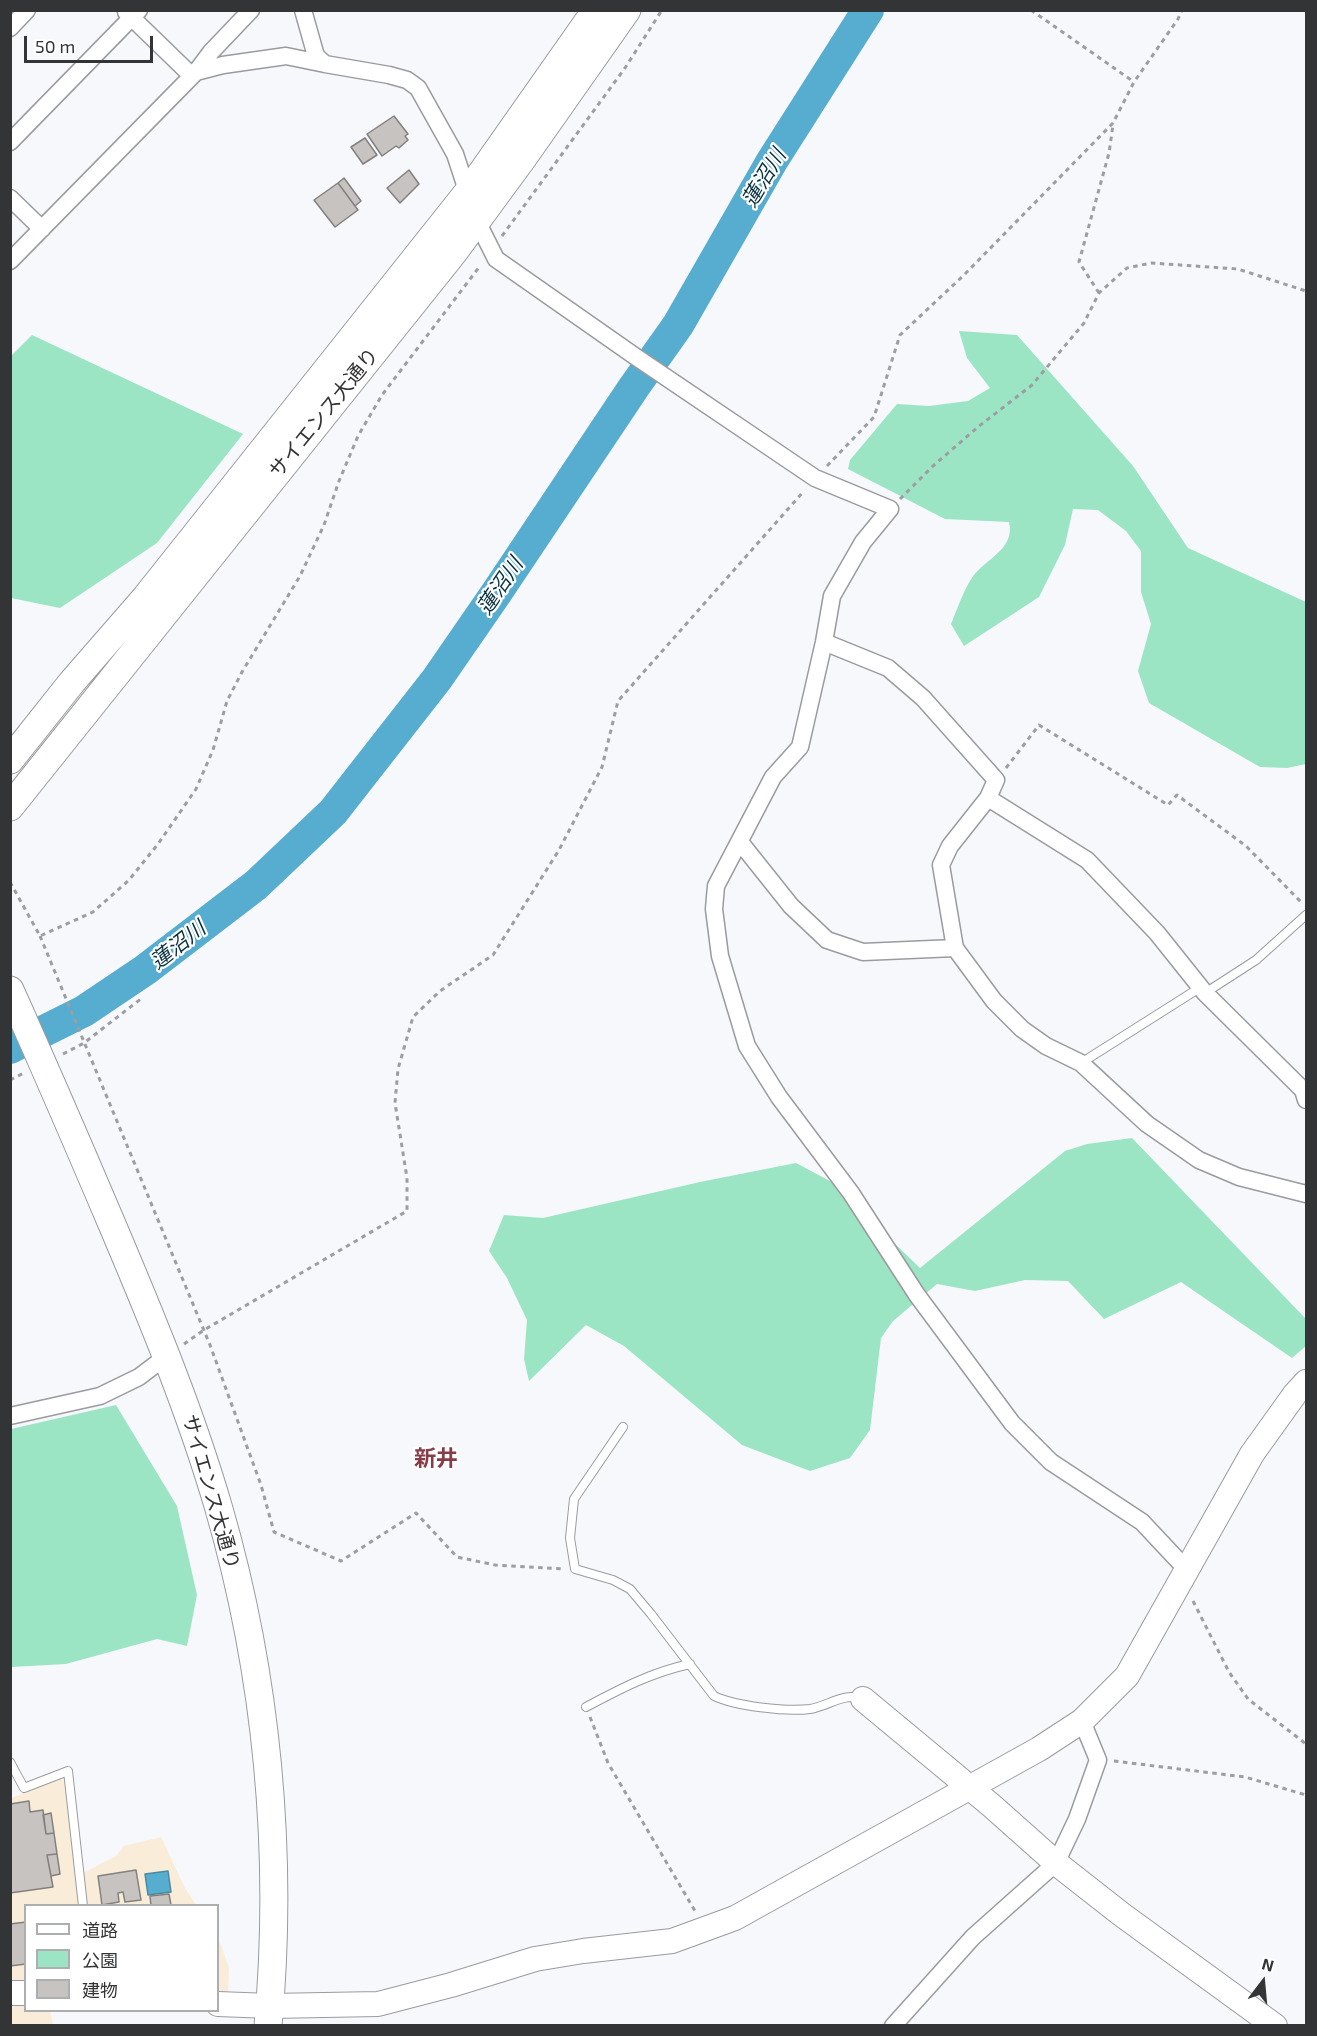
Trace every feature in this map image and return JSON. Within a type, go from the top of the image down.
[{"type":"main road","name":"サイエンス大通り","points":[[10,760],[72,682],[146,597],[468,192],[596,10]]},
{"type":"main road","name":"サイエンス大通り","points":[[10,807],[477,221],[627,10]]},
{"type":"main road","name":"サイエンス大通り","points":[[14,998],[38,1049],[168,1355],[222,1521],[248,1630],[265,1744],[272,1829],[274,1912],[269,2016]]},
{"type":"street","points":[[10,28],[27,10]]},
{"type":"street","points":[[10,261],[194,74],[211,52],[251,10]]},
{"type":"street","points":[[303,10],[316,56],[325,64]]},
{"type":"street","points":[[10,142],[132,13],[194,74]]},
{"type":"street","points":[[194,74],[223,65],[286,56],[407,80],[418,88],[455,154],[477,221],[496,259],[815,478],[890,509],[863,542],[832,596],[825,642],[800,747],[773,777],[716,886],[714,909],[720,956],[747,1046],[779,1097],[851,1193],[917,1295],[1012,1423],[1050,1462],[1142,1522],[1185,1573]]},
{"type":"street","points":[[10,198],[42,229]]},
{"type":"street","points":[[825,642],[888,668],[923,699],[996,780],[988,798],[950,846],[941,865],[955,948],[994,1001],[1022,1029],[1046,1046],[1081,1063],[1147,1124],[1199,1160],[1239,1177],[1306,1194]]},
{"type":"street","points":[[988,798],[1087,860],[1157,933],[1203,990],[1303,1090],[1306,1100]]},
{"type":"street","points":[[740,842],[791,906],[828,940],[863,952],[955,948]]},
{"type":"street","points":[[10,1416],[100,1396],[139,1377],[168,1355]]},
{"type":"street","points":[[219,2004],[269,2016],[378,2004],[451,1985],[535,1959],[672,1941],[735,1918],[1039,1749],[1082,1721],[1127,1676],[1252,1454],[1306,1382]]},
{"type":"street","points":[[863,1699],[970,1787],[1056,1863],[1121,1914],[1275,2025]]},
{"type":"street","points":[[893,2025],[973,1937],[1056,1863],[1077,1819],[1098,1760],[1082,1721]]},
{"type":"lane","points":[[1081,1063],[1256,960],[1306,915]]},
{"type":"lane","points":[[623,1427],[574,1499],[570,1538],[575,1569],[613,1580],[630,1589],[714,1696],[727,1703],[810,1709],[852,1695],[863,1699]]},
{"type":"lane","points":[[586,1707],[637,1680],[670,1668],[690,1664]]},
{"type":"lane","points":[[10,1762],[24,1788],[68,1771],[83,1904]]},
{"type":"path","points":[[40,936],[93,912],[129,880],[158,844],[196,789],[213,750],[227,701],[300,576],[324,525],[358,436],[382,395],[491,252],[618,77],[662,10]]},
{"type":"path","points":[[1031,10],[1134,82]]},
{"type":"path","points":[[204,1330],[407,1211],[407,1178],[395,1104],[398,1069],[413,1017],[440,991],[493,955],[559,850],[602,766],[618,701],[815,478],[874,417],[900,335],[963,275],[1113,123],[1134,82],[1182,10]]},
{"type":"path","points":[[1099,293],[1079,262],[1109,153],[1113,123]]},
{"type":"path","points":[[890,509],[951,451],[1032,385],[1084,323],[1099,293],[1127,268],[1151,263],[1238,269],[1306,291]]},
{"type":"path","points":[[996,780],[1039,725],[1168,805],[1177,795],[1246,846],[1306,907]]},
{"type":"path","points":[[10,882],[40,936],[204,1330],[261,1485],[274,1532],[341,1561],[416,1513],[457,1557],[495,1565],[575,1569]]},
{"type":"path","points":[[84,1043],[142,998]]},
{"type":"path","points":[[1185,1573],[1212,1641],[1229,1672],[1248,1699],[1306,1744]]},
{"type":"path","points":[[586,1707],[608,1763],[657,1843],[705,1930]]},
{"type":"path","points":[[1098,1760],[1245,1777],[1306,1795]]},
{"type":"shaded area","points":[[61,1779],[67,1784],[76,1873],[85,1872],[116,1856],[124,1846],[161,1837],[185,1888],[195,1904],[24,1904],[24,2012],[50,2012],[53,2025],[11,2026],[11,1798]]},
{"type":"shaded area","points":[[219,1941],[229,1967],[228,1992],[219,1991]]},
{"type":"green space","points":[[959,331],[1017,335],[1133,466],[1188,548],[1306,602],[1306,764],[1287,768],[1260,767],[1149,703],[1138,671],[1151,624],[1141,592],[1141,551],[1126,531],[1098,510],[1073,509],[1065,545],[1039,597],[964,646],[951,624],[970,581],[1003,548],[1010,532],[1009,522],[945,519],[848,469],[850,460],[897,404],[929,406],[968,401],[990,388],[967,358]]},
{"type":"green space","points":[[32,335],[243,434],[157,543],[60,608],[11,598],[11,356]]},
{"type":"green space","points":[[1132,1138],[1306,1319],[1306,1346],[1292,1358],[1181,1282],[1104,1319],[1068,1281],[1025,1280],[975,1291],[937,1284],[893,1321],[881,1338],[870,1430],[850,1458],[810,1471],[742,1445],[624,1346],[586,1325],[529,1381],[524,1359],[527,1320],[507,1278],[489,1251],[504,1215],[543,1218],[700,1182],[796,1163],[830,1181],[920,1268],[1065,1151],[1087,1144]]},
{"type":"green space","points":[[116,1405],[177,1506],[197,1595],[187,1646],[157,1639],[66,1664],[11,1667],[11,1429]]},
{"type":"water","points":[[168,1871],[171,1892],[148,1895],[145,1874]]},
{"type":"building","points":[[394,116],[408,134],[405,136],[408,140],[399,148],[396,146],[382,156],[367,134]]},
{"type":"building","points":[[365,138],[377,155],[363,164],[351,147]]},
{"type":"building","points":[[409,170],[419,184],[400,203],[387,188]]},
{"type":"building","points":[[344,178],[361,201],[355,206],[338,183]]},
{"type":"building","points":[[338,183],[358,210],[335,227],[314,200]]},
{"type":"building","points":[[29,1801],[30,1812],[43,1810],[46,1834],[54,1833],[57,1854],[47,1855],[53,1887],[10,1893],[10,1804]]},
{"type":"building","points":[[51,1813],[54,1833],[46,1834],[43,1815]]},
{"type":"building","points":[[57,1854],[60,1874],[51,1876],[47,1855]]},
{"type":"building","points":[[136,1870],[141,1900],[125,1902],[123,1892],[118,1893],[119,1902],[102,1904],[98,1876]]},
{"type":"building","points":[[169,1894],[171,1904],[151,1904],[150,1896]]},
{"type":"building","points":[[24,1922],[24,1964],[10,1966],[10,1924]]},
{"type":"waterway","name":"蓮沼川","points":[[10,1048],[84,1011],[145,970],[256,885],[333,812],[437,679],[678,325],[772,161],[868,10]]},
{"type":"district","name":"新井","points":[[436,1459]]}]
